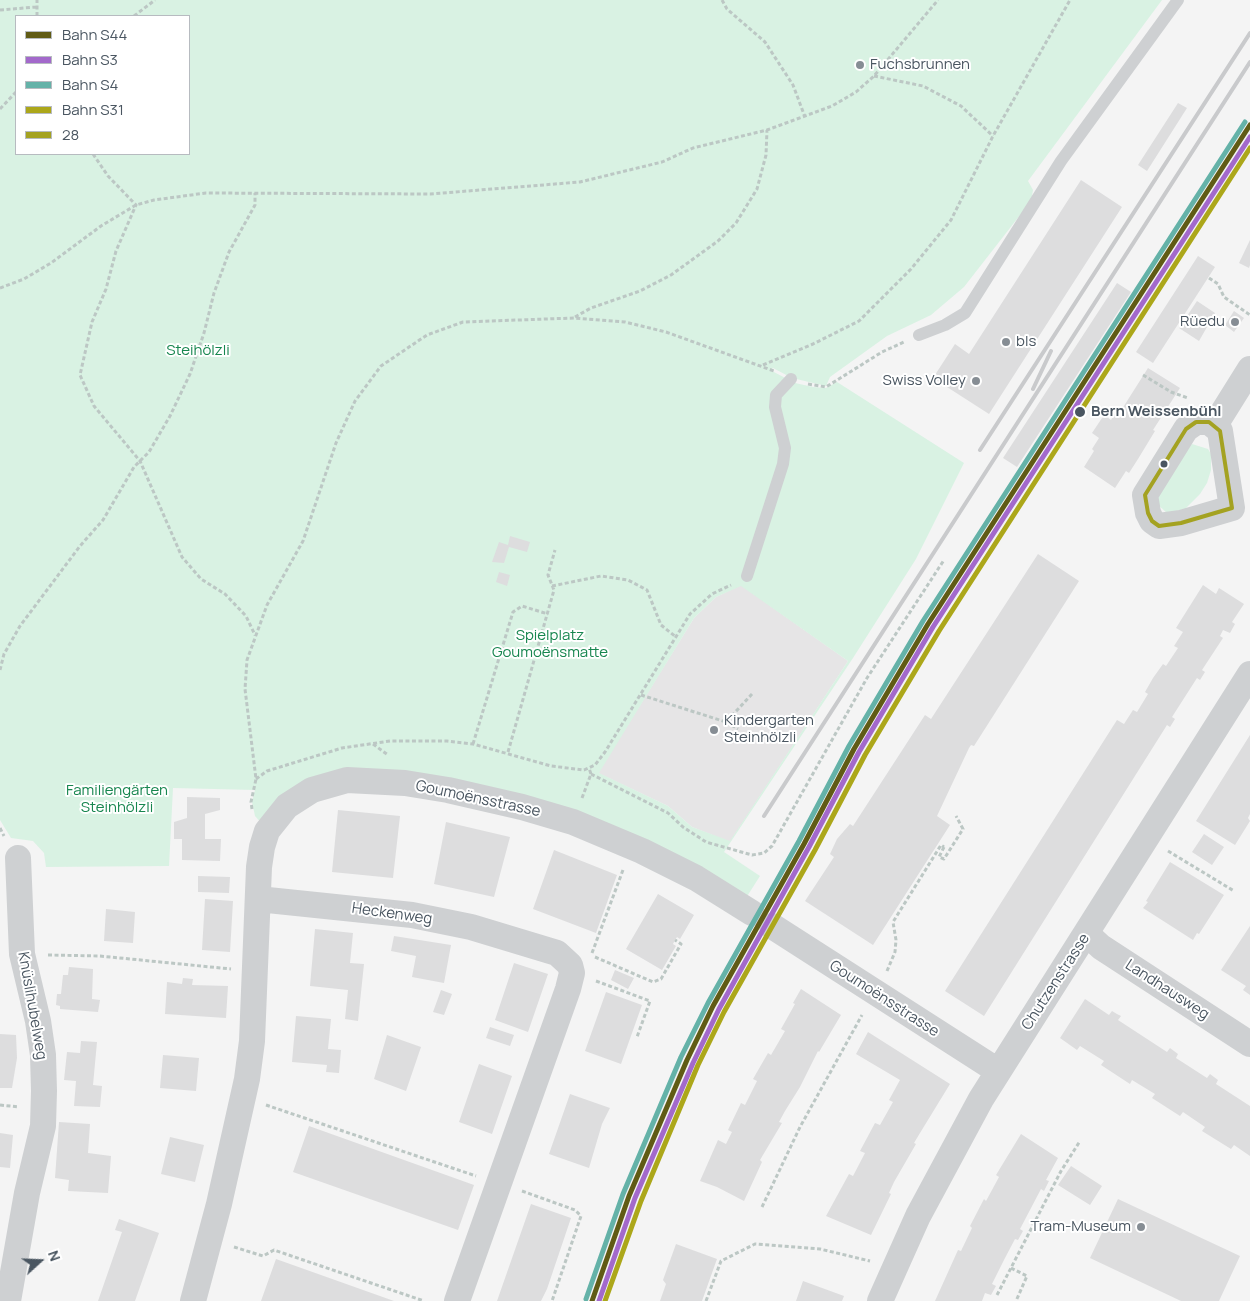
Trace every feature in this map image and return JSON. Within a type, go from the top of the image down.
[{"type":"street","points":[[1215,424],[1250,369]]},
{"type":"street","points":[[1196,422],[1215,424],[1220,431],[1241,514],[1160,526],[1152,521],[1145,504],[1145,495],[1186,429],[1196,422]]},
{"type":"street","name":"Chutzenstrasse","points":[[880,1301],[918,1216],[998,1071],[1087,934],[1250,674]]},
{"type":"street","name":"Goumoënsstrasse","points":[[258,898],[262,847],[269,829],[287,806],[312,790],[347,780],[374,781],[448,790],[522,807],[573,822],[642,851],[696,878],[874,994],[998,1071]]},
{"type":"street","name":"Knüslihubelweg","points":[[8,1301],[27,1193],[43,1126],[44,1091],[43,1055],[38,1021],[22,954],[18,858]]},
{"type":"street","points":[[193,1301],[219,1204],[247,1079],[252,1041],[258,898]]},
{"type":"street","name":"Heckenweg","points":[[258,898],[412,915],[471,927],[557,953],[567,961],[572,973]]},
{"type":"street","name":"Landhausweg","points":[[1087,934],[1100,947],[1250,1044]]},
{"type":"street","points":[[457,1301],[568,989],[572,973]]},
{"type":"lane","points":[[919,335],[946,325],[966,313],[1061,161],[1178,0]]},
{"type":"lane","points":[[747,576],[783,464],[785,448],[775,407],[776,395],[791,379]]},
{"type":"path","points":[[37,0],[37,15]]},
{"type":"path","points":[[135,15],[155,0]]},
{"type":"path","points":[[722,0],[727,9],[764,42],[793,85],[805,117]]},
{"type":"path","points":[[0,288],[24,279],[51,263],[101,226],[136,205],[154,200],[206,193],[430,194],[580,182],[662,162],[693,148],[767,130],[832,106],[856,92],[874,76],[938,0]]},
{"type":"path","points":[[762,365],[813,344],[859,321],[911,269],[951,220],[993,136],[1070,0]]},
{"type":"path","points":[[0,10],[36,7]]},
{"type":"path","points":[[874,76],[923,86],[961,106],[993,136]]},
{"type":"path","points":[[0,109],[15,93]]},
{"type":"path","points":[[574,318],[591,308],[640,291],[671,275],[718,241],[730,229],[757,189],[766,155],[767,130]]},
{"type":"path","points":[[94,155],[108,176],[136,205]]},
{"type":"path","points":[[0,670],[4,654],[20,626],[80,546],[103,520],[112,502],[149,452],[170,416],[190,374],[204,333],[214,293],[229,252],[255,205],[255,193]]},
{"type":"path","points":[[136,205],[116,250],[106,289],[92,322],[80,374],[94,406],[140,462],[182,557],[201,579],[225,594],[246,616],[255,635]]},
{"type":"path","points":[[1209,278],[1218,284],[1224,297],[1250,315]]},
{"type":"path","points":[[269,829],[261,825],[254,817],[251,802],[256,778],[245,689],[247,660],[267,605],[303,541],[336,443],[355,401],[381,366],[427,334],[463,322],[574,318],[625,322],[666,332],[762,365],[791,379],[826,387],[882,352],[919,335]]},
{"type":"path","points":[[1143,375],[1171,392]]},
{"type":"path","points":[[508,752],[554,590],[548,575],[555,550]]},
{"type":"path","points":[[590,774],[668,813],[683,827],[706,842],[752,855],[764,853],[772,846],[866,678],[944,560]]},
{"type":"path","points":[[552,586],[601,576],[628,580],[646,590],[661,625],[676,637]]},
{"type":"path","points":[[256,778],[267,771],[342,748],[390,741],[447,741],[473,744],[571,770],[589,768],[596,765],[605,752],[690,614],[712,594],[747,576]]},
{"type":"path","points":[[473,744],[513,612],[522,606],[548,614]]},
{"type":"path","points":[[726,722],[752,694]]},
{"type":"path","points":[[640,695],[726,722],[738,729]]},
{"type":"path","points":[[579,804],[590,774],[589,768]]},
{"type":"path","points":[[762,1207],[808,1112],[891,965],[895,952],[893,922],[941,845],[944,847],[939,857],[944,859],[963,829],[956,816]]},
{"type":"path","points":[[1167,850],[1234,892]]},
{"type":"path","points":[[595,944],[625,865],[637,861],[642,851]]},
{"type":"path","points":[[597,958],[653,982],[661,979],[681,944],[675,940]]},
{"type":"path","points":[[46,954],[100,956],[221,968]]},
{"type":"path","points":[[572,973],[650,1001],[637,1037]]},
{"type":"path","points":[[276,1108],[469,1173]]},
{"type":"path","points":[[997,1295],[1061,1171],[1080,1141]]},
{"type":"path","points":[[499,1183],[575,1210],[580,1214],[581,1219],[552,1301]]},
{"type":"path","points":[[706,1301],[721,1261],[755,1244],[820,1249],[871,1262]]},
{"type":"path","points":[[229,1245],[263,1256],[274,1250],[424,1301]]},
{"type":"path","points":[[1011,1268],[1027,1276],[1016,1301]]},
{"type":"shaded area","name":"Kindergarten Steinhölzli","points":[[741,585],[848,661],[730,842],[692,827],[668,806],[598,773],[694,618],[716,597]]},
{"type":"green space","name":"Steihölzli","points":[[0,0],[1162,0],[1028,181],[1033,190],[1031,201],[964,287],[931,315],[887,336],[830,377],[826,386],[792,378],[773,368],[770,370],[795,383],[813,387],[826,388],[837,382],[964,463],[916,559],[853,658],[724,852],[760,876],[746,898],[699,869],[374,779],[262,824],[255,816],[252,802],[255,790],[173,788],[169,866],[46,867],[44,853],[33,841],[11,838],[0,820]],"holes":[[[741,586],[848,661],[730,841],[692,827],[668,806],[599,773],[694,618],[716,597]]]},
{"type":"green space","points":[[1192,444],[1208,449],[1211,454],[1211,470],[1207,483],[1200,494],[1185,509],[1167,513],[1156,503],[1158,490]]},
{"type":"building","points":[[1178,103],[1187,108],[1147,171],[1138,165]]},
{"type":"building","points":[[1081,180],[1122,207],[989,414],[933,378],[955,344],[969,354]]},
{"type":"building","points":[[1250,240],[1250,265],[1249,268],[1239,263]]},
{"type":"building","points":[[1198,256],[1215,267],[1153,363],[1136,352]]},
{"type":"building","points":[[1117,283],[1131,292],[1017,467],[1003,458]]},
{"type":"building","points":[[1197,301],[1215,313],[1199,341],[1179,328]]},
{"type":"building","points":[[1234,311],[1244,318],[1234,332],[1225,325]]},
{"type":"building","points":[[1148,368],[1180,388],[1153,430],[1155,431],[1129,473],[1126,471],[1115,488],[1084,467],[1094,451],[1092,449],[1099,438],[1092,433],[1104,415],[1111,420],[1119,407],[1122,409]]},
{"type":"building","points":[[510,536],[530,542],[527,552],[509,547],[504,563],[492,562],[499,542],[508,545]]},
{"type":"building","points":[[1038,554],[1079,581],[974,746],[971,745],[969,748],[937,816],[950,825],[873,945],[805,901],[834,857],[830,854],[837,839],[850,824],[853,826],[925,715],[931,719]]},
{"type":"building","points":[[499,572],[510,575],[507,586],[496,582]]},
{"type":"building","points":[[1203,585],[1216,594],[1219,588],[1244,604],[1232,622],[1235,624],[1230,633],[1223,630],[1220,636],[1223,638],[1202,670],[1205,672],[1200,680],[1197,678],[1172,717],[1175,719],[1170,727],[1167,725],[984,1016],[945,991],[1117,720],[1124,724],[1133,710],[1137,712],[1148,694],[1145,692],[1153,678],[1163,664],[1166,666],[1178,648],[1174,646],[1183,632],[1176,628]]},
{"type":"building","points":[[1250,735],[1250,814],[1248,818],[1250,821],[1235,845],[1196,821]]},
{"type":"building","points":[[187,797],[220,798],[220,810],[205,814],[205,839],[221,839],[220,861],[182,860],[182,839],[174,839],[174,822],[187,818]]},
{"type":"building","points":[[338,810],[400,816],[393,878],[332,872]]},
{"type":"building","points":[[446,822],[510,837],[494,897],[434,884]]},
{"type":"building","points":[[1204,834],[1224,847],[1212,865],[1192,852]]},
{"type":"building","points":[[554,850],[617,875],[596,933],[533,909]]},
{"type":"building","points":[[1170,862],[1224,895],[1199,934],[1197,933],[1193,940],[1143,908]]},
{"type":"building","points":[[198,876],[230,877],[229,893],[198,892]]},
{"type":"building","points":[[658,894],[694,915],[680,939],[677,937],[675,940],[673,944],[676,946],[662,970],[626,949]]},
{"type":"building","points":[[205,899],[233,901],[230,952],[202,950]]},
{"type":"building","points":[[106,909],[135,912],[133,943],[104,941]]},
{"type":"building","points":[[1250,926],[1250,995],[1243,990],[1246,986],[1221,970]]},
{"type":"building","points":[[315,929],[353,933],[350,963],[364,964],[358,1021],[345,1019],[348,990],[310,986]]},
{"type":"building","points":[[394,936],[451,945],[444,983],[412,977],[416,956],[391,951]]},
{"type":"building","points":[[514,963],[548,974],[528,1032],[495,1020]]},
{"type":"building","points":[[69,967],[93,969],[92,999],[100,1000],[98,1012],[60,1009],[60,1006],[56,1005],[57,994],[61,994],[63,975],[68,975]]},
{"type":"building","points":[[615,970],[634,978],[628,989],[611,980]]},
{"type":"building","points":[[183,978],[193,979],[192,985],[228,986],[226,1018],[165,1014],[167,982],[182,984]]},
{"type":"building","points":[[801,989],[841,1015],[818,1051],[800,1087],[779,1122],[782,1123],[760,1160],[762,1162],[744,1201],[717,1187],[700,1181],[718,1140],[726,1144],[732,1132],[728,1130],[741,1103],[745,1105],[757,1081],[753,1079],[768,1053],[771,1055],[785,1031],[781,1029]]},
{"type":"building","points":[[441,990],[452,994],[444,1015],[433,1012]]},
{"type":"building","points":[[606,992],[642,1005],[621,1064],[585,1051]]},
{"type":"building","points":[[1085,999],[1109,1015],[1112,1011],[1121,1016],[1118,1020],[1167,1052],[1170,1048],[1178,1054],[1176,1058],[1207,1078],[1210,1074],[1218,1080],[1216,1084],[1250,1106],[1250,1156],[1234,1145],[1231,1149],[1202,1131],[1205,1127],[1183,1112],[1180,1116],[1152,1098],[1155,1094],[1132,1080],[1130,1084],[1101,1065],[1104,1061],[1080,1046],[1077,1050],[1060,1038]]},
{"type":"building","points":[[296,1016],[331,1019],[328,1049],[341,1050],[339,1073],[326,1072],[327,1065],[292,1062]]},
{"type":"building","points":[[490,1027],[514,1035],[510,1046],[486,1038]]},
{"type":"building","points":[[868,1032],[950,1084],[914,1143],[916,1144],[894,1182],[889,1193],[891,1194],[871,1235],[826,1216],[849,1174],[853,1176],[865,1153],[860,1151],[875,1123],[880,1125],[893,1102],[889,1100],[900,1080],[856,1054]]},
{"type":"building","points":[[0,1034],[16,1035],[17,1058],[12,1088],[0,1088]]},
{"type":"building","points":[[387,1035],[421,1047],[406,1091],[374,1079]]},
{"type":"building","points":[[81,1041],[97,1042],[93,1085],[102,1086],[100,1107],[74,1106],[76,1081],[64,1080],[67,1052],[80,1053]]},
{"type":"building","points":[[163,1055],[199,1058],[196,1091],[160,1088]]},
{"type":"building","points":[[479,1064],[512,1076],[492,1134],[459,1122]]},
{"type":"building","points":[[570,1094],[610,1108],[602,1124],[589,1168],[549,1154]]},
{"type":"building","points":[[59,1122],[90,1124],[88,1153],[111,1156],[108,1193],[68,1191],[69,1180],[55,1178]]},
{"type":"building","points":[[309,1126],[474,1185],[458,1230],[293,1172]]},
{"type":"building","points":[[0,1133],[13,1135],[10,1168],[0,1167]]},
{"type":"building","points":[[1021,1134],[1058,1158],[1046,1180],[1049,1181],[1044,1191],[1041,1189],[1020,1229],[1023,1231],[1018,1240],[1015,1239],[992,1284],[996,1286],[991,1295],[985,1293],[982,1301],[935,1301],[958,1250],[961,1251],[972,1228],[970,1226],[984,1199],[986,1201],[999,1177],[996,1175]]},
{"type":"building","points":[[170,1137],[204,1145],[195,1182],[161,1174]]},
{"type":"building","points":[[1071,1166],[1102,1186],[1090,1205],[1058,1185]]},
{"type":"building","name":"Tram-Museum","points":[[1118,1199],[1240,1256],[1219,1301],[1181,1301],[1090,1258]]},
{"type":"building","points":[[531,1204],[571,1218],[547,1289],[541,1301],[497,1301]]},
{"type":"building","points":[[119,1219],[159,1233],[135,1301],[98,1301],[122,1232],[115,1230]]},
{"type":"building","points":[[676,1244],[717,1259],[702,1301],[660,1301],[666,1284],[663,1280]]},
{"type":"building","points":[[276,1259],[394,1301],[261,1301]]},
{"type":"building","points":[[803,1281],[844,1296],[842,1301],[796,1301]]},
{"type":"railway","points":[[980,450],[1250,33]]},
{"type":"railway","points":[[764,816],[1250,62]]},
{"type":"railway","points":[[1033,389],[1051,351]]},
{"type":"rail line","name":"S4","points":[[586,1299],[623,1194],[681,1057],[708,1003],[799,841],[849,746],[923,621],[1245,122]]},
{"type":"rail line","name":"S44","points":[[592,1301],[629,1196],[687,1060],[713,1006],[804,844],[854,749],[928,624],[1250,125]]},
{"type":"rail line","name":"S3","points":[[599,1301],[635,1198],[693,1063],[719,1009],[809,847],[859,752],[933,627],[1250,137]]},
{"type":"rail line","name":"S31","points":[[605,1301],[641,1201],[698,1065],[724,1012],[815,850],[865,755],[939,631],[1250,148]]},
{"type":"transit line","name":"28","points":[[1196,422],[1209,422],[1220,431],[1232,508],[1181,523],[1159,526],[1152,521],[1148,513],[1145,495],[1186,429],[1196,422]]},
{"type":"place","name":"Fuchsbrunnen","points":[[860,65]]},
{"type":"place","name":"Rüedu","points":[[1235,322]]},
{"type":"place","name":"bls","points":[[1006,342]]},
{"type":"place","name":"Swiss Volley","points":[[976,381]]},
{"type":"place","name":"Bern Weissenbühl","points":[[1080,412]]},
{"type":"place","name":"Kindergarten Steinhölzli","points":[[714,730]]},
{"type":"place","name":"Tram-Museum","points":[[1141,1227]]},
{"type":"park label","name":"Spielplatz Goumoënsmatte","points":[[550,644]]},
{"type":"park label","name":"Familiengärten Steinhölzli","points":[[117,800]]}]
